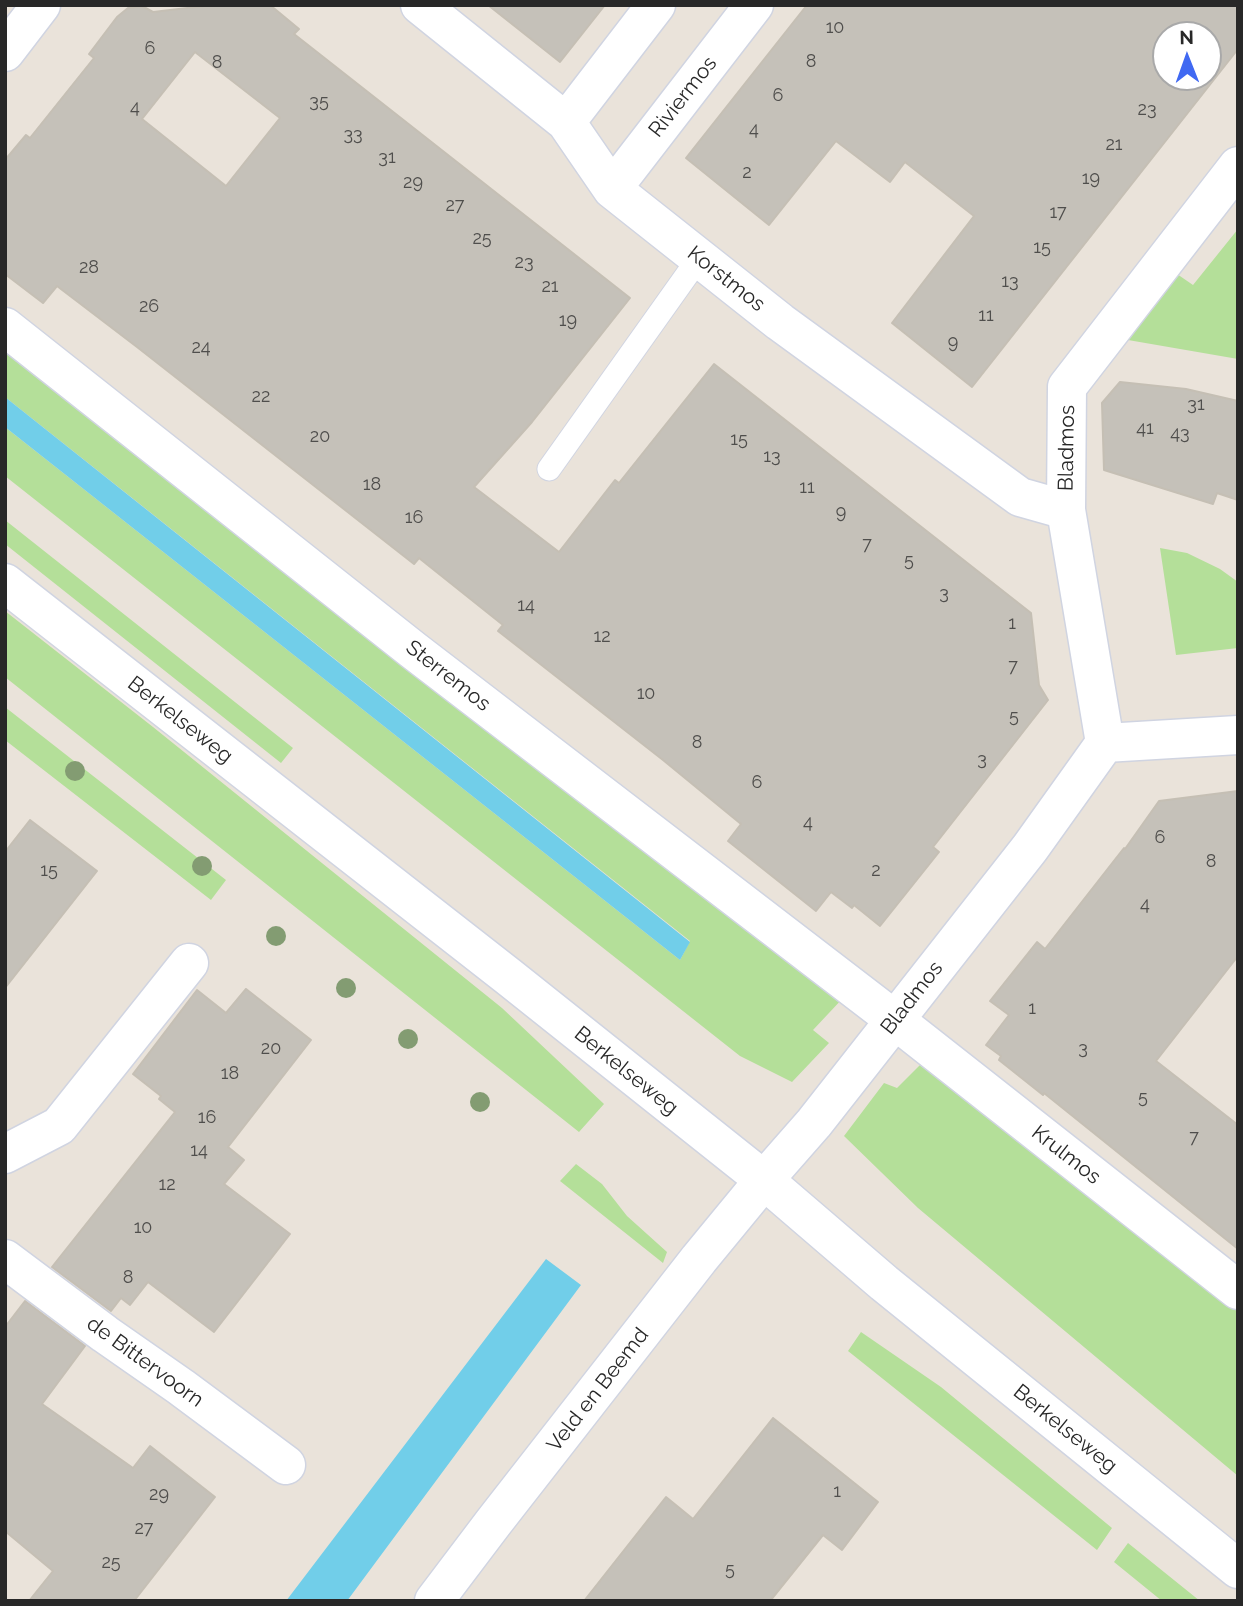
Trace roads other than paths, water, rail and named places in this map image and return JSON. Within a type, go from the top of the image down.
[{"type":"street","points":[[5,52],[41,5]]},
{"type":"street","name":"Korstmos","points":[[420,5],[566,122],[612,189],[780,323],[1020,497],[1066,510]]},
{"type":"street","points":[[566,122],[656,5]]},
{"type":"street","name":"Riviermos","points":[[612,189],[754,5]]},
{"type":"street","name":"Bladmos","points":[[764,1180],[814,1123],[1030,848],[1105,743],[1066,510],[1067,387],[1238,166]]},
{"type":"street","name":"Sterremos","points":[[5,327],[413,650],[895,1020]]},
{"type":"street","name":"Berkelseweg","points":[[5,583],[764,1180],[884,1283],[1238,1569]]},
{"type":"street","points":[[1105,743],[1238,735]]},
{"type":"street","points":[[5,1154],[59,1126],[190,962]]},
{"type":"street","name":"Krulmos","points":[[895,1020],[1238,1290]]},
{"type":"street","name":"Veld en Beemd","points":[[435,1601],[685,1277],[764,1180]]},
{"type":"street","name":"de Bittervoorn","points":[[5,1259],[286,1465]]},
{"type":"lane","points":[[549,469],[699,258]]},
{"type":"water","points":[[5,397],[690,942],[680,960],[5,427]]},
{"type":"water","points":[[546,1259],[581,1285],[347,1601],[286,1601]]}]
